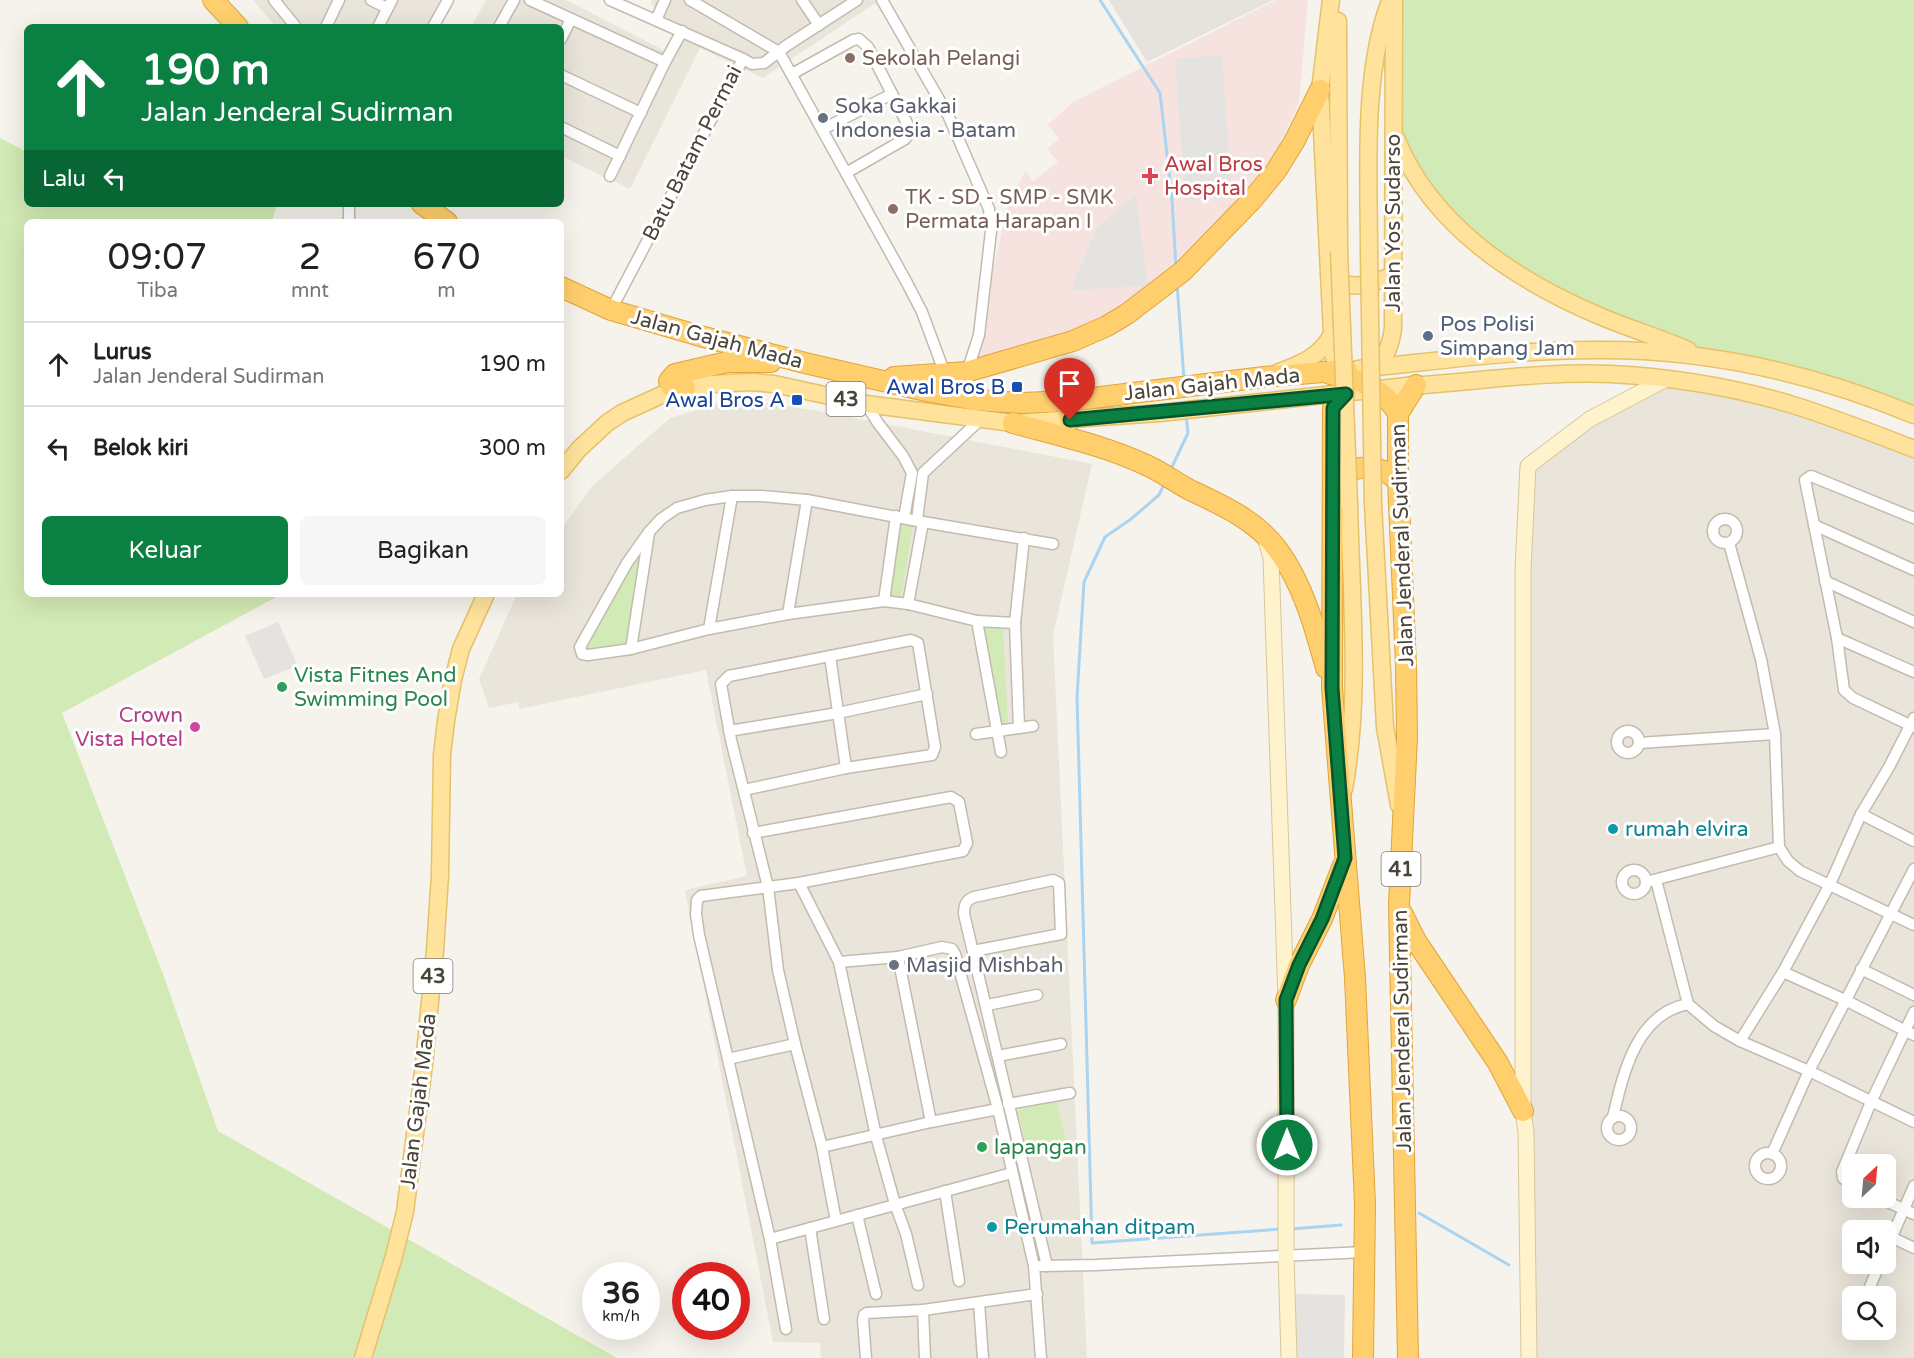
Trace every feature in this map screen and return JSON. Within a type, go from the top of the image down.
[{"type":"highway","points":[[213,0],[235,24]]},
{"type":"highway","points":[[858,375],[900,377],[966,372],[1073,341],[1107,326],[1145,301],[1183,271],[1216,238],[1276,171],[1294,142],[1320,90]]},
{"type":"highway","points":[[426,207],[443,219]]},
{"type":"highway","name":"Jalan Gajah Mada","points":[[564,288],[611,310],[805,363],[975,400],[1023,403],[1069,411],[1154,389],[1310,373],[1365,378]]},
{"type":"highway","points":[[685,388],[671,386],[670,377],[727,362],[805,363]]},
{"type":"highway","points":[[1365,378],[1389,400],[1398,414]]},
{"type":"highway","name":"Jalan Jenderal Sudirman","points":[[1363,1358],[1365,1205],[1355,990],[1332,688],[1333,408],[1365,378]]},
{"type":"highway","name":"Jalan Jenderal Sudirman","points":[[1408,1358],[1399,905],[1407,737],[1398,481],[1398,414],[1416,385]]},
{"type":"highway","points":[[1013,423],[1113,451],[1147,464],[1190,490],[1223,504],[1263,533],[1291,570],[1303,595],[1332,688]]},
{"type":"highway","points":[[1334,486],[1344,474],[1360,467],[1388,473],[1398,481]]},
{"type":"highway","points":[[1286,1000],[1299,965],[1322,919],[1345,858]]},
{"type":"highway","points":[[1399,905],[1416,941],[1498,1063],[1523,1112]]},
{"type":"main road","points":[[1332,0],[1320,90],[1332,356],[1338,365],[1365,378],[1416,385],[1570,374],[1609,374],[1666,379],[1724,388],[1789,404],[1914,449]]},
{"type":"main road","points":[[1332,0],[1338,14],[1339,251],[1353,672],[1350,754],[1341,807]]},
{"type":"main road","points":[[1392,0],[1380,31],[1370,111],[1369,252],[1373,504],[1385,727],[1403,823]]},
{"type":"main road","name":"Jalan Yos Sudarso","points":[[1365,378],[1390,347],[1393,328],[1392,0]]},
{"type":"main road","points":[[1392,128],[1411,169],[1434,202],[1467,237],[1487,253],[1527,280],[1601,316],[1702,356]]},
{"type":"main road","points":[[1329,275],[1342,284],[1355,286],[1373,283],[1393,275]]},
{"type":"main road","points":[[1264,377],[1307,360],[1326,345],[1332,334]]},
{"type":"main road","points":[[1365,378],[1566,350],[1637,351],[1702,356],[1760,366],[1818,381],[1914,415]]},
{"type":"main road","name":"Jalan Gajah Mada","points":[[564,467],[579,449],[614,418],[639,404],[685,388],[730,382],[774,384],[866,404],[1013,423],[1069,411],[1160,413],[1310,397],[1365,378]]},
{"type":"main road","name":"Jalan Gajah Mada","points":[[363,1358],[405,1212],[433,981],[440,875],[442,755],[449,700],[461,649],[485,597]]},
{"type":"street","points":[[327,24],[339,0]]},
{"type":"street","points":[[370,0],[389,4],[379,24]]},
{"type":"street","points":[[435,24],[447,0]]},
{"type":"street","points":[[501,24],[514,0]]},
{"type":"street","points":[[530,0],[665,62]]},
{"type":"street","name":"Batu Batam Permai","points":[[610,0],[743,59],[611,310]]},
{"type":"street","points":[[656,20],[665,0]]},
{"type":"street","points":[[690,0],[779,52],[922,312],[945,374]]},
{"type":"street","points":[[802,0],[819,25]]},
{"type":"street","points":[[743,59],[752,64],[764,63],[857,0]]},
{"type":"street","points":[[882,0],[948,115],[989,209],[991,231],[979,335],[966,372]]},
{"type":"street","points":[[280,2],[294,24]]},
{"type":"street","points":[[564,33],[571,19]]},
{"type":"street","points":[[610,176],[682,31]]},
{"type":"street","points":[[792,74],[853,40],[859,39],[868,47],[910,129],[909,135],[878,156],[846,173]]},
{"type":"street","points":[[564,76],[641,113]]},
{"type":"street","points":[[823,129],[892,94]]},
{"type":"street","points":[[564,128],[620,156]]},
{"type":"street","points":[[1529,1358],[1526,1155],[1523,1112],[1523,570],[1528,466],[1590,419],[1666,379]]},
{"type":"street","points":[[866,404],[903,456],[912,473],[900,517],[884,602]]},
{"type":"street","points":[[912,473],[923,473],[980,420]]},
{"type":"street","points":[[908,604],[920,521],[923,473]]},
{"type":"street","points":[[1740,1041],[1783,972],[1830,884],[1861,814],[1913,723],[1846,693],[1843,687],[1837,638],[1804,481],[1809,476],[1914,518]]},
{"type":"street","points":[[709,629],[732,496]]},
{"type":"street","points":[[1015,623],[977,621],[908,604],[884,602],[788,614],[709,629],[631,649],[586,656],[582,654],[580,647],[627,562],[649,532],[677,508],[705,500],[732,496],[761,496],[807,500],[1053,544]]},
{"type":"street","points":[[788,614],[807,500]]},
{"type":"street","points":[[1814,525],[1914,570]]},
{"type":"street","points":[[631,649],[649,532]]},
{"type":"street","points":[[1263,533],[1271,558],[1286,1000],[1286,1255],[1289,1358]]},
{"type":"street","points":[[1019,728],[1015,623],[1024,538]]},
{"type":"street","points":[[1729,543],[1761,659],[1775,734],[1779,847],[1794,867],[1914,925]]},
{"type":"street","points":[[1825,581],[1914,622]]},
{"type":"street","points":[[977,621],[1001,752]]},
{"type":"street","points":[[1837,638],[1914,672]]},
{"type":"street","points":[[744,790],[846,768],[932,754],[935,747],[918,643],[916,641],[830,656],[729,676],[723,681],[721,688],[753,833],[768,887],[778,970],[822,1147],[836,1221]]},
{"type":"street","points":[[830,656],[846,768]]},
{"type":"street","points":[[729,731],[838,713],[927,694]]},
{"type":"street","points":[[976,734],[997,729],[1033,726]]},
{"type":"street","points":[[1639,743],[1775,734]]},
{"type":"street","points":[[753,833],[949,797],[959,802],[968,843],[963,850],[799,883],[701,896],[697,900],[699,935],[770,1239],[786,1329]]},
{"type":"street","points":[[1861,814],[1914,841]]},
{"type":"street","points":[[1779,847],[1651,881],[1688,1004],[1714,1026],[1740,1041],[1809,1071],[1914,1122]]},
{"type":"street","points":[[1772,1154],[1809,1071],[1914,869]]},
{"type":"street","points":[[973,951],[1062,934],[1059,883],[1053,880],[969,899],[964,908],[964,914],[998,1056],[1012,1173],[1034,1266],[1041,1358]]},
{"type":"street","points":[[799,883],[839,963],[876,1136],[906,1234],[918,1285]]},
{"type":"street","points":[[839,963],[898,957],[942,947],[952,949],[1003,1107],[1047,1266]]},
{"type":"street","points":[[898,957],[931,1122]]},
{"type":"street","points":[[1861,969],[1914,995]]},
{"type":"street","points":[[1783,972],[1910,1033]]},
{"type":"street","points":[[987,1005],[1037,995]]},
{"type":"street","points":[[1613,1117],[1626,1066],[1638,1041],[1667,1012],[1688,1004]]},
{"type":"street","points":[[1849,1154],[1871,1101],[1910,1033],[1914,1012]]},
{"type":"street","points":[[728,1059],[795,1044]]},
{"type":"street","points":[[998,1056],[1061,1044]]},
{"type":"street","points":[[822,1147],[1070,1093]]},
{"type":"street","points":[[770,1239],[1012,1173]]},
{"type":"street","points":[[1896,1224],[1914,1186]]},
{"type":"street","points":[[945,1191],[959,1281]]},
{"type":"street","points":[[1896,1206],[1914,1214]]},
{"type":"street","points":[[857,1215],[876,1294]]},
{"type":"street","points":[[810,1228],[824,1319]]},
{"type":"street","points":[[1896,1239],[1914,1248]]},
{"type":"street","points":[[1034,1266],[1364,1252]]},
{"type":"street","points":[[866,1358],[863,1320],[865,1314],[880,1311],[922,1310],[1037,1294]]},
{"type":"street","points":[[979,1303],[983,1358]]},
{"type":"street","points":[[922,1310],[925,1358]]},
{"type":"shaded area","points":[[253,0],[451,0],[439,24],[273,24]]},
{"type":"shaded area","points":[[486,0],[566,0],[667,52],[677,36],[651,3],[652,0],[880,0],[763,78],[700,48],[630,189],[564,157],[564,24],[473,24]]},
{"type":"shaded area","points":[[1109,0],[1273,0],[1147,62]]},
{"type":"shaded area","name":"Awal Bros Hospital","points":[[1276,0],[1308,0],[1299,103],[1273,158],[1239,204],[1154,290],[1115,313],[1058,338],[971,361],[1013,193],[1026,171],[1033,181],[1058,162],[1047,149],[1059,139],[1048,125],[1073,102]]},
{"type":"shaded area","points":[[1222,55],[1232,197],[1185,200],[1175,59]]},
{"type":"shaded area","points":[[1136,195],[1148,286],[1071,290],[1097,227]]},
{"type":"shaded area","points":[[1684,381],[1914,445],[1914,1358],[1528,1358],[1528,467],[1640,393]]},
{"type":"shaded area","points":[[738,398],[824,412],[1092,464],[1053,635],[1087,1358],[821,1358],[820,1343],[773,1342],[685,890],[747,876],[706,670],[519,709],[519,702],[489,708],[479,679],[516,597],[564,597],[564,526],[591,487],[670,418]]},
{"type":"shaded area","points":[[278,622],[298,666],[264,679],[245,636]]},
{"type":"shaded area","points":[[1296,1294],[1345,1295],[1344,1358],[1295,1358]]},
{"type":"green space","points":[[1390,0],[1914,0],[1914,423],[1792,379],[1649,344],[1607,329],[1561,307],[1524,281],[1460,223],[1424,173],[1389,112],[1382,57]]},
{"type":"green space","points":[[0,138],[24,150],[24,207],[276,207],[273,219],[24,219],[24,597],[276,597],[62,713],[163,974],[218,1131],[617,1358],[0,1358]]},
{"type":"green space","points":[[892,520],[913,524],[901,597],[881,598]]},
{"type":"green space","points":[[641,553],[627,643],[584,652],[584,646],[631,562]]},
{"type":"green space","points":[[978,626],[1003,627],[1008,725],[996,726]]},
{"type":"green space","points":[[1057,1102],[1068,1150],[1029,1158],[1018,1110]]},
{"type":"waterway","points":[[1100,0],[1160,93],[1172,199],[1176,268]]},
{"type":"waterway","points":[[1177,284],[1184,379]]},
{"type":"waterway","points":[[1170,471],[1188,433],[1186,415]]},
{"type":"waterway","points":[[1165,482],[1159,495],[1105,537],[1084,582],[1077,697],[1092,1243],[1281,1229]]},
{"type":"waterway","points":[[1419,1213],[1509,1265]]},
{"type":"waterway","points":[[1291,1229],[1341,1225]]},
{"type":"place","name":"Sekolah Pelangi","points":[[850,58]]},
{"type":"place","name":"Soka Gakkai Indonesia - Batam","points":[[823,118]]},
{"type":"place","name":"Awal Bros Hospital","points":[[1150,176]]},
{"type":"place","name":"TK - SD - SMP - SMK Permata Harapan I","points":[[893,209]]},
{"type":"place","name":"Pos Polisi Simpang Jam","points":[[1428,336]]},
{"type":"place","name":"Awal Bros B","points":[[1017,387]]},
{"type":"place","name":"Awal Bros A","points":[[797,400]]},
{"type":"place","name":"Vista Fitnes And Swimming Pool","points":[[282,687]]},
{"type":"place","name":"Crown Vista Hotel","points":[[195,727]]},
{"type":"place","name":"rumah elvira","points":[[1613,829]]},
{"type":"place","name":"Masjid Mishbah","points":[[894,965]]},
{"type":"place","name":"lapangan","points":[[982,1147]]},
{"type":"place","name":"Perumahan ditpam","points":[[992,1227]]},
{"type":"route","points":[[1070,420],[1346,394],[1333,408],[1332,688],[1345,858],[1322,919],[1291,983],[1286,1000],[1287,1145]]}]
